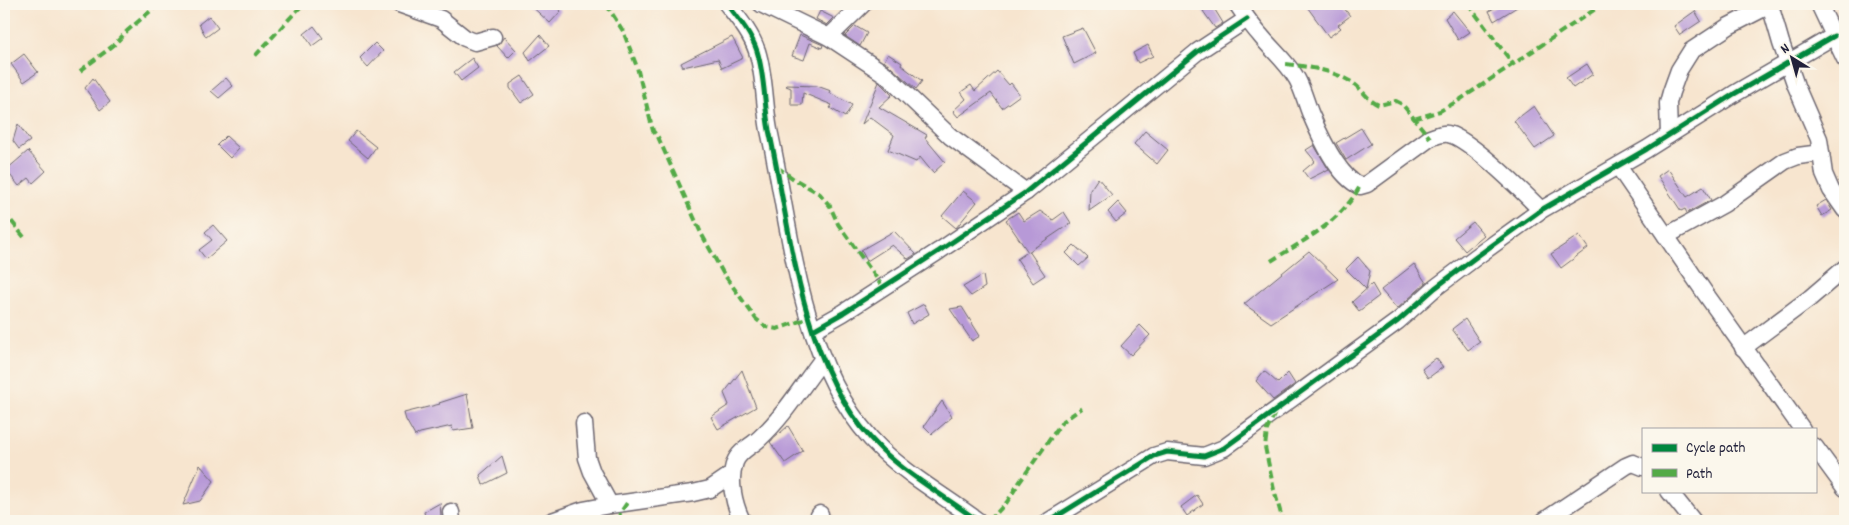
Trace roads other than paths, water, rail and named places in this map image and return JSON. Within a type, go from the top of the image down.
[{"type":"street","points":[[727,4],[750,36],[757,52],[766,113],[778,167],[787,230],[809,318],[822,360],[859,424],[880,448],[915,477],[978,521]]},
{"type":"street","points":[[760,4],[829,37],[885,74],[950,136],[1026,192]]},
{"type":"street","points":[[829,37],[863,4]]},
{"type":"street","points":[[1237,4],[1297,80],[1326,144],[1342,172],[1353,184],[1360,186],[1367,184],[1430,138],[1448,134],[1458,138],[1490,163],[1513,182],[1541,210]]},
{"type":"street","points":[[1670,135],[1668,103],[1678,70],[1691,51],[1729,26],[1771,4],[1788,63],[1819,139],[1824,174],[1831,190],[1845,210]]},
{"type":"street","points":[[1819,4],[1845,59]]},
{"type":"street","points":[[403,5],[441,19],[465,38],[475,42],[493,37]]},
{"type":"street","points":[[813,330],[843,313],[939,251],[1026,192],[1190,58],[1248,19]]},
{"type":"street","points":[[1050,521],[1154,456],[1167,452],[1204,456],[1224,448],[1398,321],[1435,288],[1541,210],[1834,36]]},
{"type":"street","points":[[1666,236],[1724,204],[1785,161],[1798,156],[1821,153]]},
{"type":"street","points":[[1618,166],[1743,348],[1801,428]]},
{"type":"street","points":[[1743,348],[1810,298],[1845,268]]},
{"type":"street","points":[[742,521],[734,496],[732,474],[736,460],[743,451],[755,443],[771,427],[822,360]]},
{"type":"street","points":[[584,423],[587,458],[592,472],[610,505]]},
{"type":"street","points":[[1816,448],[1845,488]]},
{"type":"street","points":[[1544,521],[1626,466],[1633,464],[1642,467]]},
{"type":"street","points":[[552,521],[583,510],[693,493],[710,488],[732,474]]},
{"type":"street","points":[[1670,492],[1693,521]]}]
